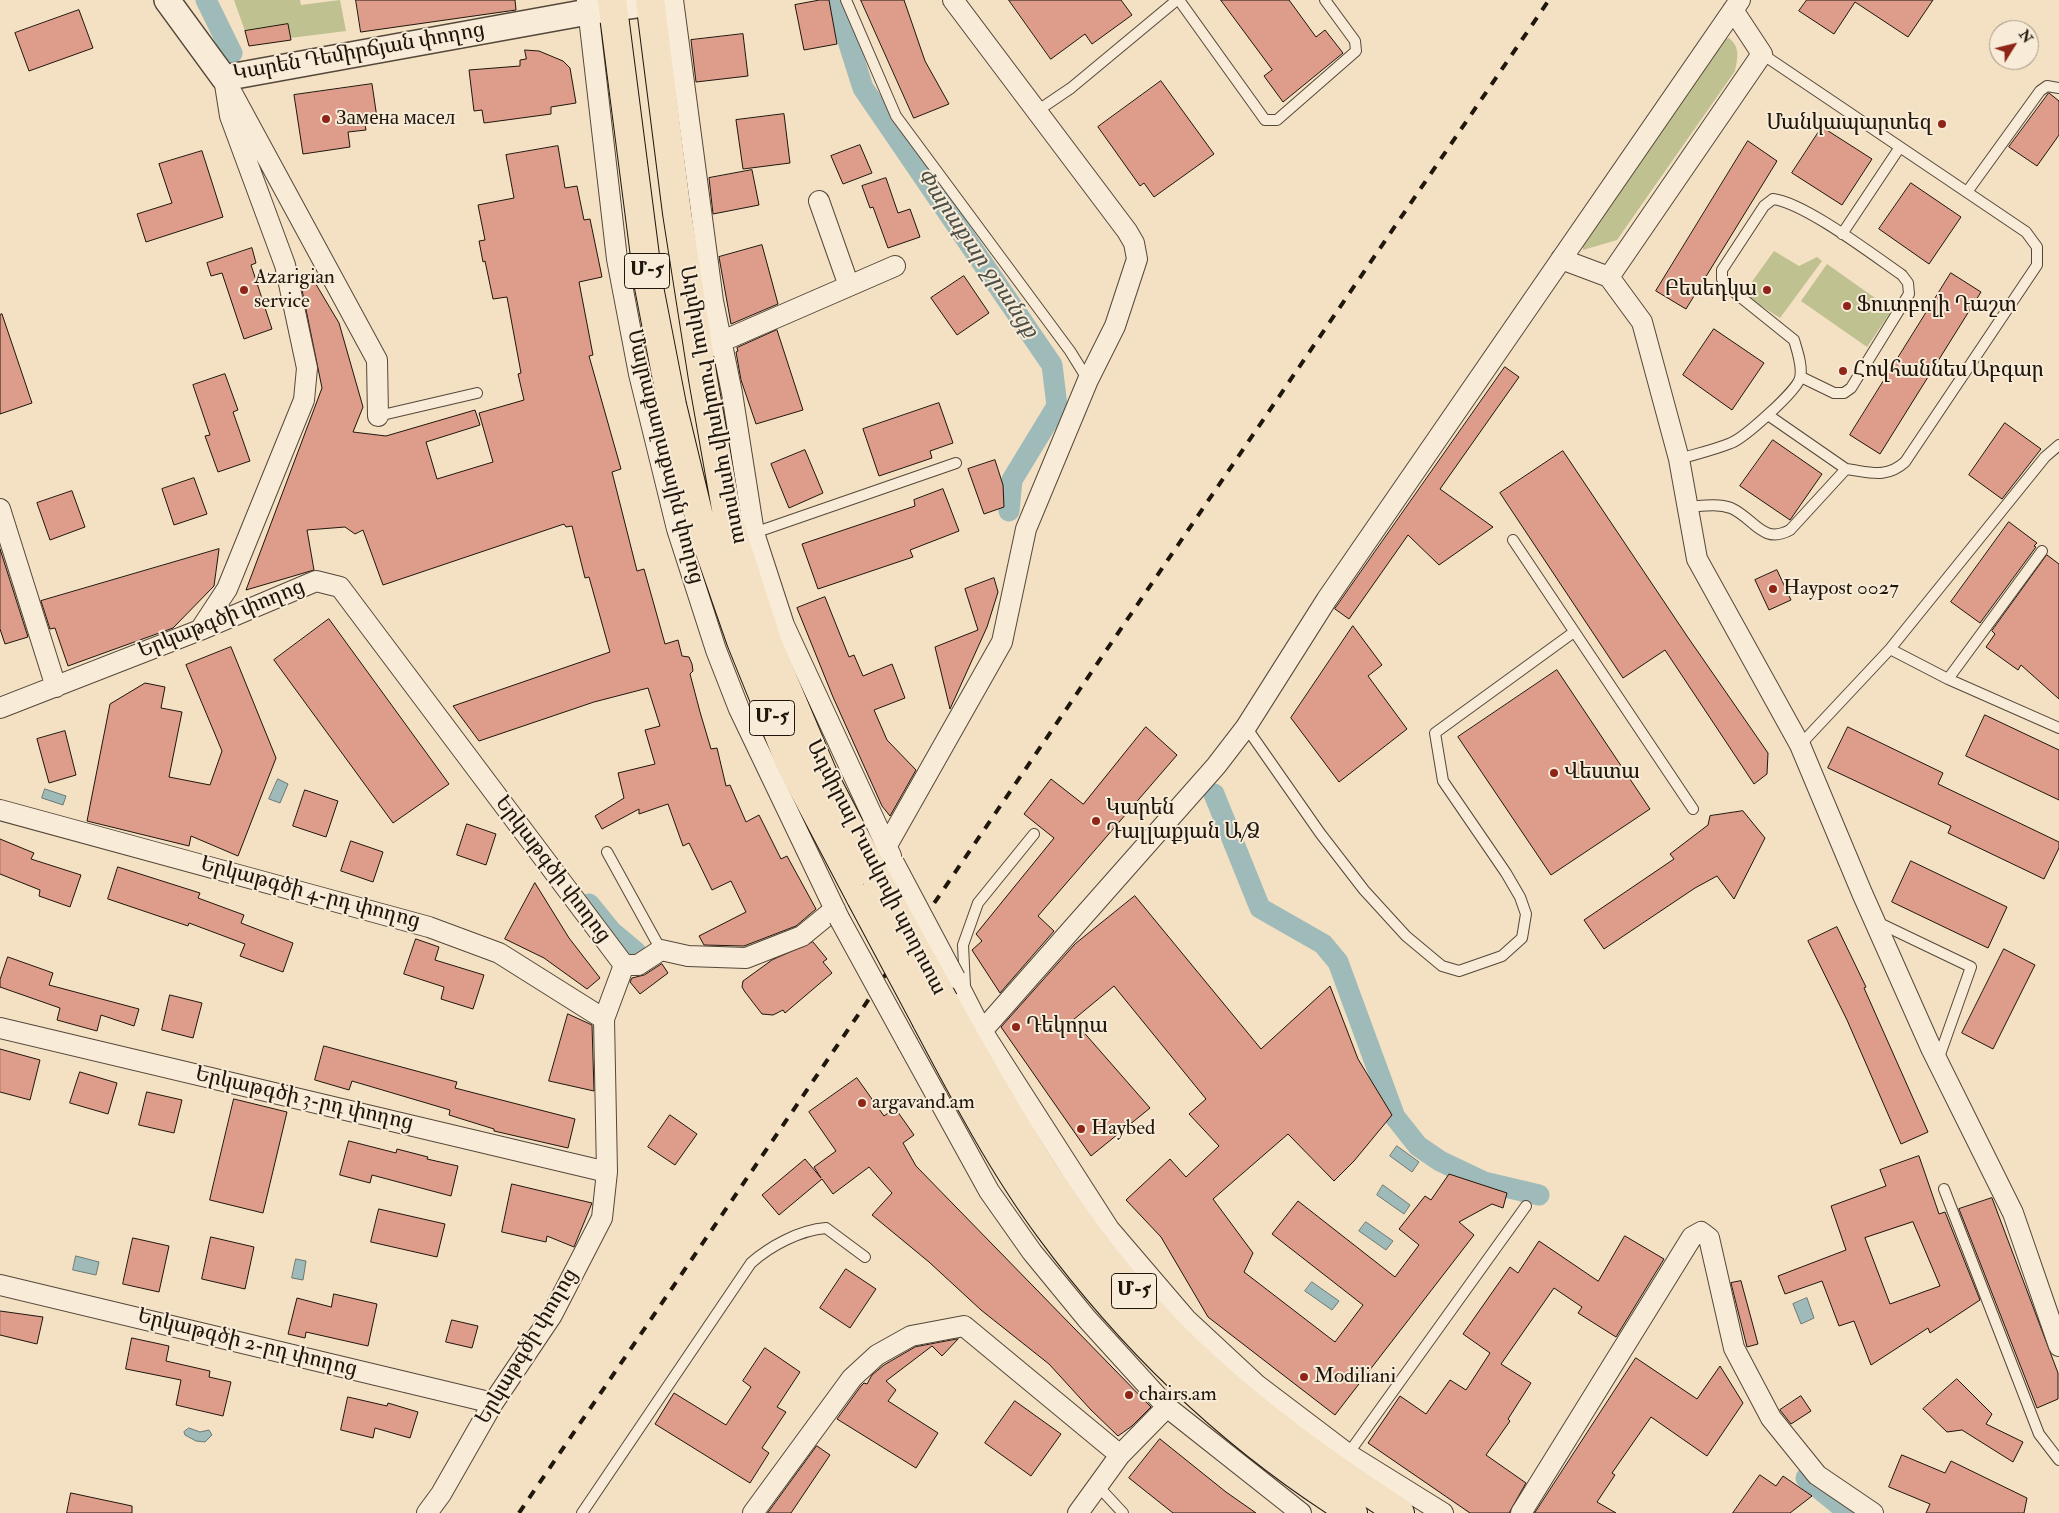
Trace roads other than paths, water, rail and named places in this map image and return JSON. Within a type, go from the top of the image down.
[{"type":"highway","name":"Ադմիրալ Իսակովի պողոտա","points":[[662,1],[677,212],[710,346],[728,520],[768,644],[825,779],[879,871],[1013,1122],[1070,1210],[1125,1282],[1192,1355],[1265,1418],[1331,1468],[1400,1513]]},
{"type":"highway","name":"Ադմիրալ Իսակովի պողոտա","points":[[600,5],[649,287],[672,405],[702,529],[741,641],[791,765],[879,871]]},
{"type":"highway","name":"Ադմիրալ Իսակովի պողոտա","points":[[948,1000],[975,1113],[1048,1227],[1105,1299],[1170,1371],[1236,1430],[1324,1495],[1353,1513]]},
{"type":"street","name":"Կարեն Դեմիրճյան փողոց","points":[[167,0],[224,78],[600,5],[662,1]]},
{"type":"street","points":[[879,871],[1002,642],[1026,529],[1088,380],[1115,326],[1137,259],[1134,243],[953,0]]},
{"type":"street","name":"Մայրաքաղաքային փողոց","points":[[600,5],[617,259],[640,374],[677,528],[716,650],[740,709],[837,914],[989,1191],[1032,1252],[1087,1319],[1166,1407],[1301,1513]]},
{"type":"street","points":[[982,1032],[1216,766],[1246,727],[1327,599],[1736,5],[1762,54],[1609,277]]},
{"type":"street","points":[[224,78],[377,360],[378,416]]},
{"type":"street","points":[[200,630],[227,589],[304,400],[307,368],[285,265],[230,116],[224,78]]},
{"type":"street","points":[[819,201],[849,286]]},
{"type":"street","points":[[1561,259],[1609,277],[1642,322],[1679,460],[1697,558],[1800,745],[1874,920],[1938,1060],[2012,1213],[2059,1346]]},
{"type":"street","points":[[895,266],[710,346],[754,533],[784,625],[879,871],[948,1000],[982,1032],[1109,1229],[1173,1304],[1257,1385],[1348,1454],[1443,1513]]},
{"type":"street","points":[[0,509],[56,687]]},
{"type":"street","name":"Երկաթգծի փողոց","points":[[0,708],[200,630],[316,581],[340,587],[624,965],[604,1019],[607,1172],[602,1218],[552,1315],[493,1403],[441,1494],[427,1513]]},
{"type":"street","name":"Երկաթգծի 4-րդ փողոց","points":[[0,810],[429,927],[499,953],[604,1019]]},
{"type":"street","points":[[624,965],[638,965],[661,950],[688,956],[746,958],[802,936],[837,914]]},
{"type":"street","name":"Երկաթգծի 3-րդ փողոց","points":[[0,1028],[607,1172]]},
{"type":"street","points":[[1521,1513],[1692,1237],[1701,1232],[1709,1238],[1734,1348],[1771,1418],[1816,1475],[1873,1513]]},
{"type":"street","name":"Երկաթգծի 2-րդ փողոց","points":[[0,1284],[493,1403]]},
{"type":"street","points":[[753,1513],[852,1378],[876,1355],[911,1336],[964,1326],[1120,1455]]},
{"type":"street","points":[[1078,1513],[1097,1484],[1120,1455],[1166,1407]]},
{"type":"lane","points":[[846,0],[896,116],[1070,351],[1088,380]]},
{"type":"lane","points":[[1037,111],[1071,88],[1178,0],[1265,120],[1277,120],[1356,50],[1355,41],[1325,0]]},
{"type":"lane","points":[[1762,54],[2026,232],[2037,247],[2037,265],[1905,462],[1894,471],[1882,474],[1846,469],[1768,415]]},
{"type":"lane","points":[[1967,192],[2040,91],[2048,86],[2059,88]]},
{"type":"lane","points":[[1842,234],[1900,147]]},
{"type":"lane","points":[[1679,460],[1732,443],[1768,415],[1801,377],[1798,350],[1794,340],[1728,287],[1722,279],[1722,270],[1764,206],[1773,199],[1786,201],[1842,234],[1902,275],[1908,283],[1909,294],[1851,388],[1844,394],[1834,393],[1801,377]]},
{"type":"lane","points":[[378,416],[477,393]]},
{"type":"lane","points":[[1800,745],[1890,649],[2046,457],[2059,445]]},
{"type":"lane","points":[[754,533],[956,463]]},
{"type":"lane","points":[[1688,507],[1719,505],[1732,509],[1768,534],[1780,535],[1790,530],[1846,469]]},
{"type":"lane","points":[[1513,540],[1693,809]]},
{"type":"lane","points":[[1948,679],[2042,550]]},
{"type":"lane","points":[[1246,727],[1320,833],[1364,890],[1406,936],[1442,966],[1459,971],[1477,966],[1502,956],[1522,938],[1526,914],[1520,897],[1506,873],[1443,781],[1435,733],[1574,632]]},
{"type":"lane","points":[[1890,649],[1948,679],[2059,728]]},
{"type":"lane","points":[[948,1000],[963,945],[978,904],[1034,834]]},
{"type":"lane","points":[[607,852],[661,950]]},
{"type":"lane","points":[[1874,920],[1971,967],[1938,1060]]},
{"type":"lane","points":[[1944,1189],[2039,1434],[2059,1460]]},
{"type":"lane","points":[[1348,1454],[1526,1206]]},
{"type":"lane","points":[[582,1513],[751,1263],[767,1249],[816,1229],[826,1228],[865,1257]]},
{"type":"lane","points":[[1097,1484],[1123,1513]]},
{"type":"water","points":[[278,779],[288,784],[280,803],[269,799]]},
{"type":"water","points":[[45,789],[66,796],[63,805],[42,798]]},
{"type":"water","points":[[1397,1146],[1419,1162],[1412,1172],[1390,1156]]},
{"type":"water","points":[[1383,1185],[1410,1205],[1404,1214],[1377,1195]]},
{"type":"water","points":[[1366,1222],[1393,1241],[1386,1250],[1359,1231]]},
{"type":"water","points":[[76,1256],[99,1262],[96,1275],[73,1270]]},
{"type":"water","points":[[296,1259],[306,1261],[303,1280],[292,1278]]},
{"type":"water","points":[[1312,1282],[1339,1301],[1332,1310],[1305,1291]]},
{"type":"water","points":[[1807,1298],[1814,1318],[1801,1324],[1793,1304]]},
{"type":"water","points":[[189,1428],[200,1432],[209,1430],[212,1435],[205,1442],[196,1441],[185,1435],[184,1432]]},
{"type":"waterway","points":[[206,0],[232,53]]},
{"type":"waterway","name":"Փարաքար ջրանցք","points":[[835,0],[863,88],[1052,365],[1057,406],[1012,480],[1009,511]]},
{"type":"waterway","name":"Փարաքար ջրանցք","points":[[1214,794],[1260,908],[1323,944],[1338,962],[1395,1117],[1418,1146],[1440,1161],[1484,1182],[1539,1195]]},
{"type":"waterway","points":[[589,904],[611,931],[636,952]]},
{"type":"waterway","points":[[1806,1478],[1849,1513]]},
{"type":"railway","points":[[519,1513],[1549,0]]},
{"type":"place","name":"Замена масел","points":[[326,119]]},
{"type":"place","name":"Մանկապարտեզ","points":[[1942,124]]},
{"type":"place","name":"Azarigian service","points":[[244,290]]},
{"type":"place","name":"Բեսեդկա","points":[[1767,290]]},
{"type":"place","name":"Ֆուտբոլի Դաշտ","points":[[1847,306]]},
{"type":"place","name":"Հովհաննես Աբգար","points":[[1843,371]]},
{"type":"place","name":"Haypost 0027","points":[[1773,589]]},
{"type":"place","name":"Վեստա","points":[[1554,773]]},
{"type":"place","name":"Կարեն Դալլաքյան Ա/Ձ","points":[[1096,821]]},
{"type":"place","name":"Դեկորա","points":[[1016,1027]]},
{"type":"place","name":"argavand.am","points":[[862,1103]]},
{"type":"place","name":"Haybed","points":[[1081,1129]]},
{"type":"place","name":"Modiliani","points":[[1304,1377]]},
{"type":"place","name":"chairs.am","points":[[1129,1395]]}]
